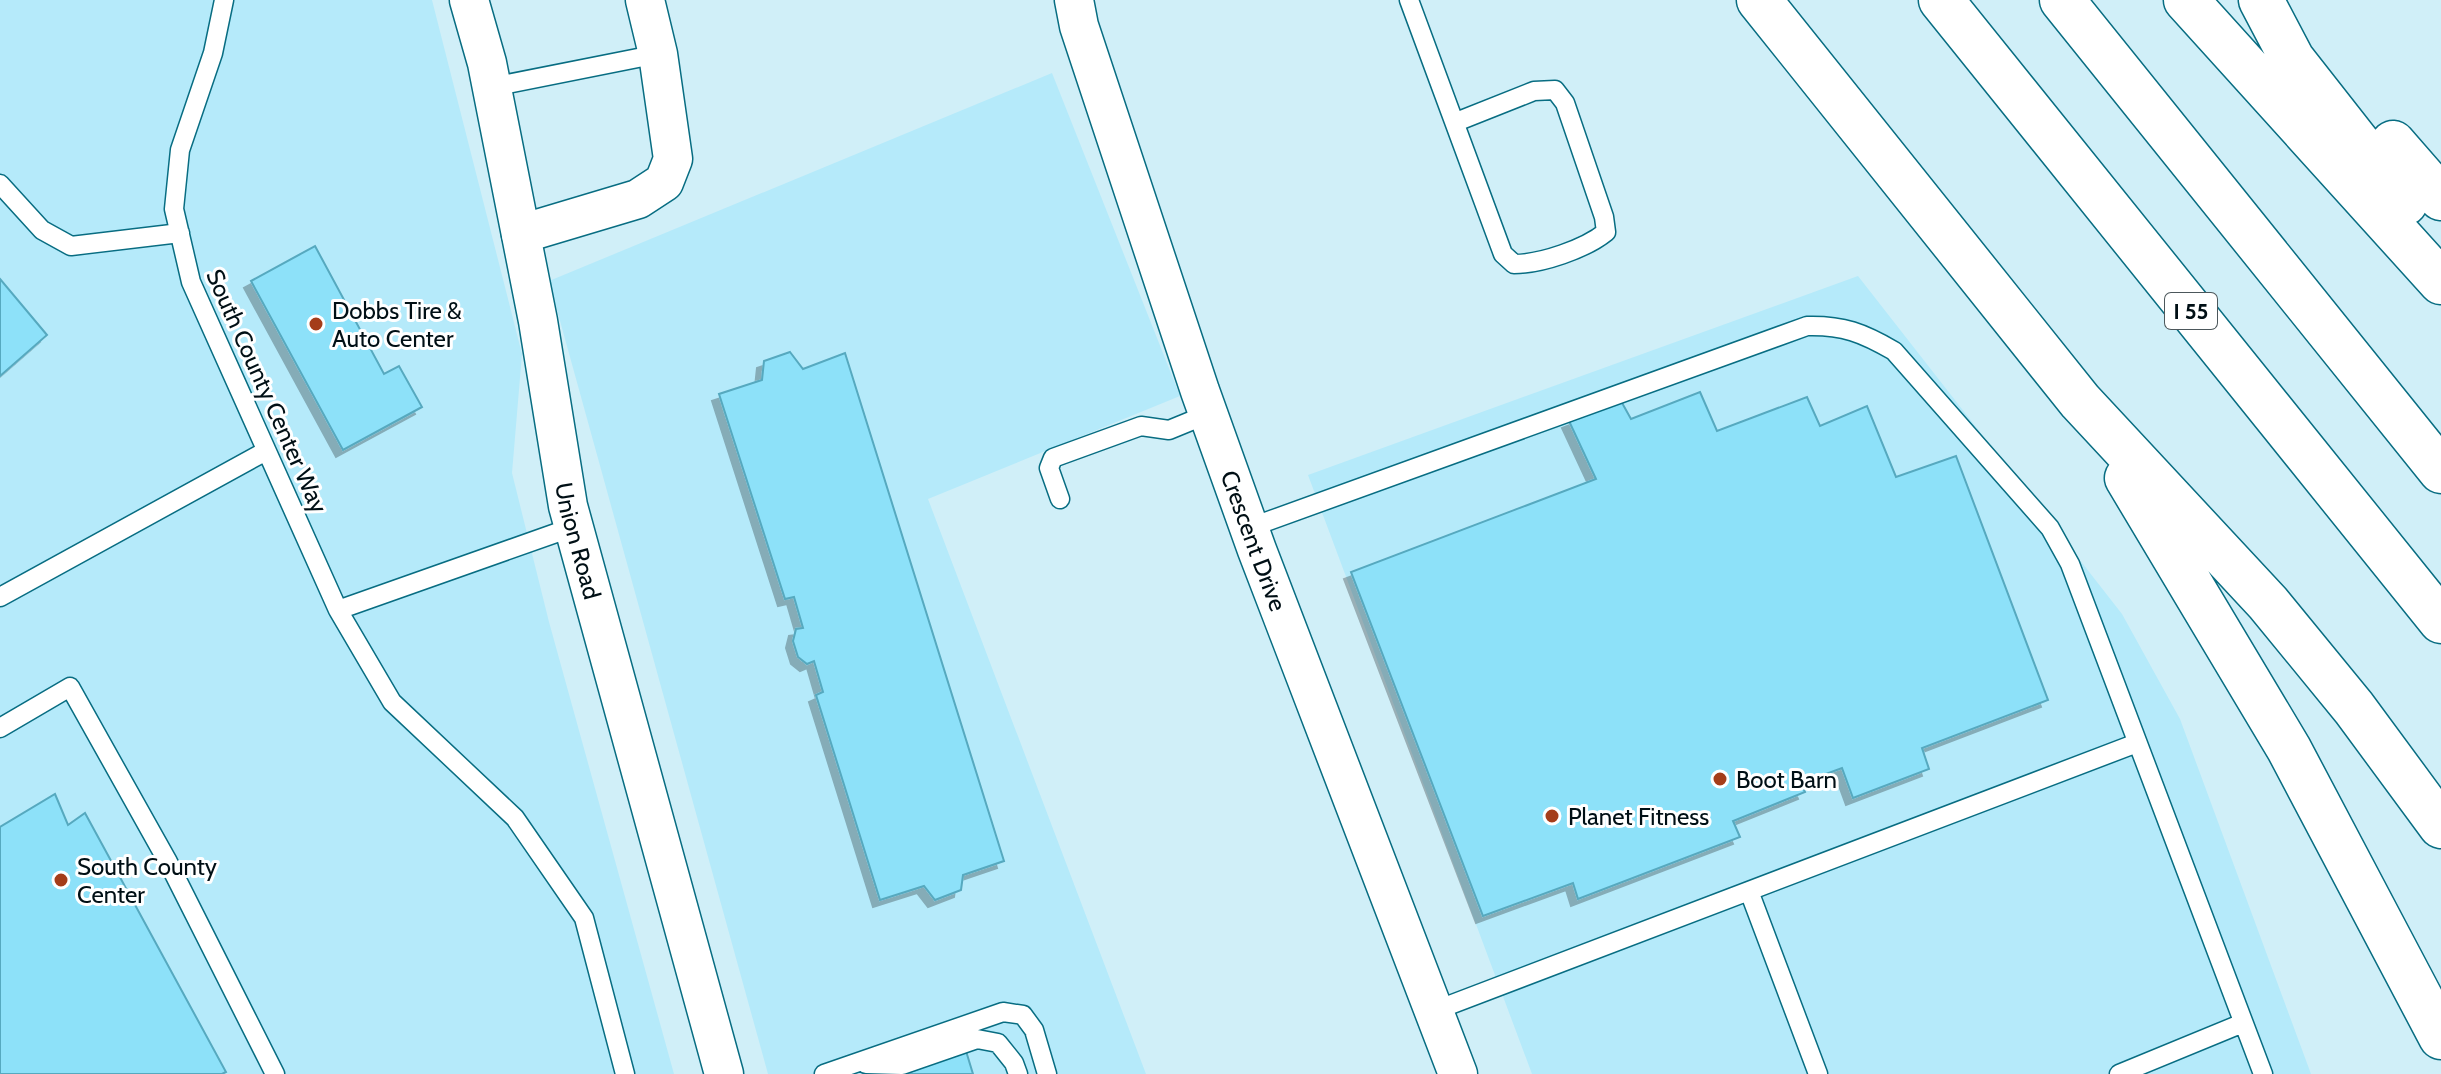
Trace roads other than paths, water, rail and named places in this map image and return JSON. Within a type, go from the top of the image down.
[{"type":"highway","points":[[1759,0],[2080,401],[2268,603],[2354,708],[2441,826]]},
{"type":"highway","name":"I 55","points":[[1941,0],[2441,621]]},
{"type":"highway","points":[[2062,0],[2441,471]]},
{"type":"highway","points":[[2186,0],[2441,282]]},
{"type":"highway","points":[[2261,0],[2292,59],[2441,249]]},
{"type":"highway","points":[[2268,0],[2441,198]]},
{"type":"highway","points":[[2080,401],[2289,749],[2441,1037]]},
{"type":"street","name":"Union Road","points":[[469,0],[492,87],[573,527],[724,1074]]},
{"type":"street","points":[[521,234],[638,199],[664,182],[673,159],[658,54],[645,0]]},
{"type":"street","name":"Crescent Drive","points":[[1074,0],[1079,26],[1208,414],[1458,1074]]},
{"type":"lane","name":"South County Center Way","points":[[224,0],[213,53],[180,150],[174,209],[191,282],[338,610],[392,702],[515,818],[584,918],[625,1074]]},
{"type":"lane","points":[[1409,0],[1503,254],[1514,264],[1531,264],[1595,241],[1606,232],[1604,217],[1565,103],[1555,90],[1534,91],[1456,122]]},
{"type":"lane","points":[[492,87],[658,54]]},
{"type":"lane","points":[[0,184],[42,230],[71,246],[180,233]]},
{"type":"lane","points":[[1249,528],[1807,326],[1833,325],[1865,334],[1894,351],[2050,528],[2070,564],[2263,1074]]},
{"type":"lane","points":[[1060,499],[1049,468],[1053,458],[1141,426],[1169,430],[1208,414]]},
{"type":"lane","points":[[0,597],[266,451]]},
{"type":"lane","points":[[338,610],[573,527]]},
{"type":"lane","points":[[0,728],[70,687],[168,862],[275,1074]]},
{"type":"lane","points":[[1434,1011],[2137,743]]},
{"type":"lane","points":[[1749,891],[1818,1074]]},
{"type":"lane","points":[[824,1074],[1003,1012],[1023,1015],[1034,1030],[1047,1074]]},
{"type":"lane","points":[[2119,1074],[2243,1023]]},
{"type":"lane","points":[[853,1064],[902,1065],[977,1039],[998,1043],[1014,1063],[1018,1074]]},
{"type":"place","name":"Dobbs Tire & Auto Center","points":[[316,324]]},
{"type":"place","name":"Boot Barn","points":[[1720,779]]},
{"type":"place","name":"Planet Fitness","points":[[1552,816]]},
{"type":"place","name":"South County Center","points":[[61,880]]}]
